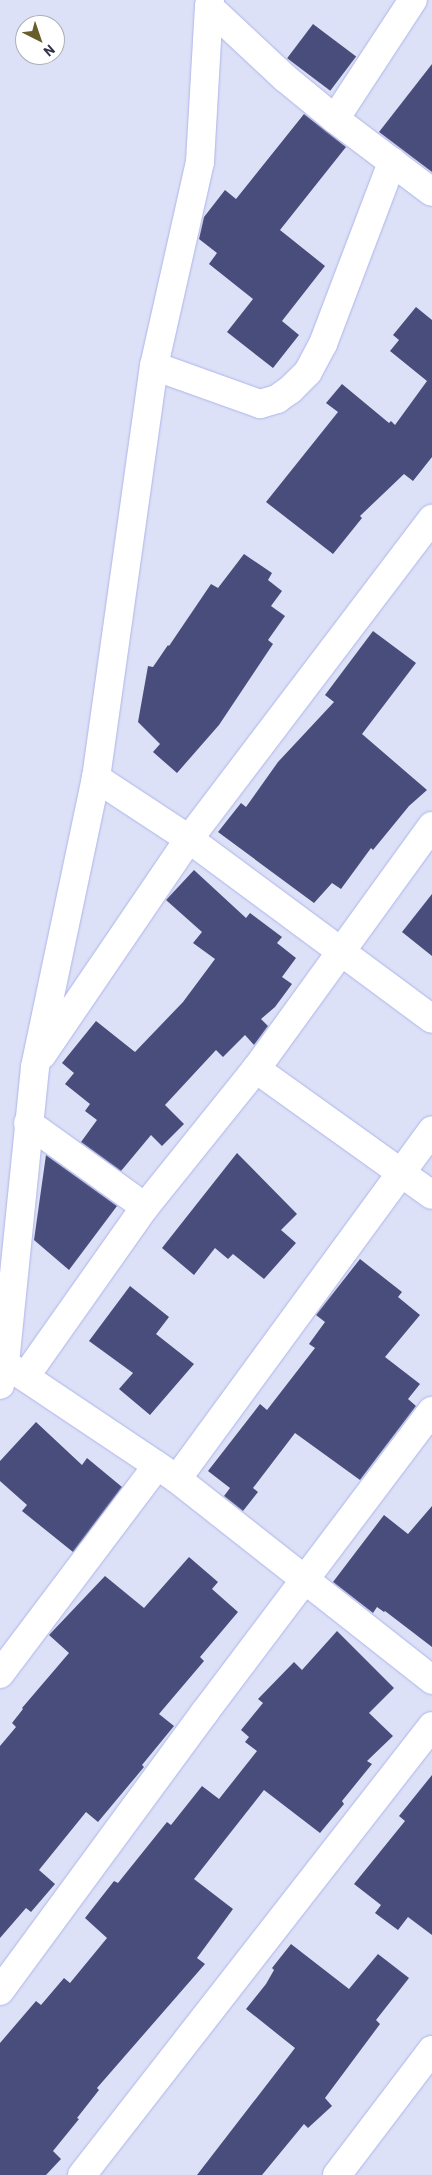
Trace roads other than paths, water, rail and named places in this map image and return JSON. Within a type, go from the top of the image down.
[{"type":"street","points":[[335,119],[413,0]]},
{"type":"street","points":[[210,3],[285,78],[335,119],[432,192]]},
{"type":"street","points":[[10,1375],[28,1123],[35,1067],[96,778],[154,366],[200,162],[210,3]]},
{"type":"street","points":[[154,366],[260,404],[278,399],[290,390],[308,372],[323,344],[392,162]]},
{"type":"street","points":[[35,1067],[189,838],[432,519]]},
{"type":"street","points":[[96,778],[189,838],[432,1019]]},
{"type":"street","points":[[10,1375],[256,1069],[432,826]]},
{"type":"street","points":[[256,1069],[432,1194]]},
{"type":"street","points":[[28,1123],[145,1207]]},
{"type":"street","points":[[0,1674],[10,1644],[167,1472],[432,1130]]},
{"type":"street","points":[[10,1375],[167,1472],[432,1680]]},
{"type":"street","points":[[0,1991],[205,1712],[432,1411]]},
{"type":"street","points":[[82,2175],[432,1726]]},
{"type":"street","points":[[338,2175],[432,2050]]}]
